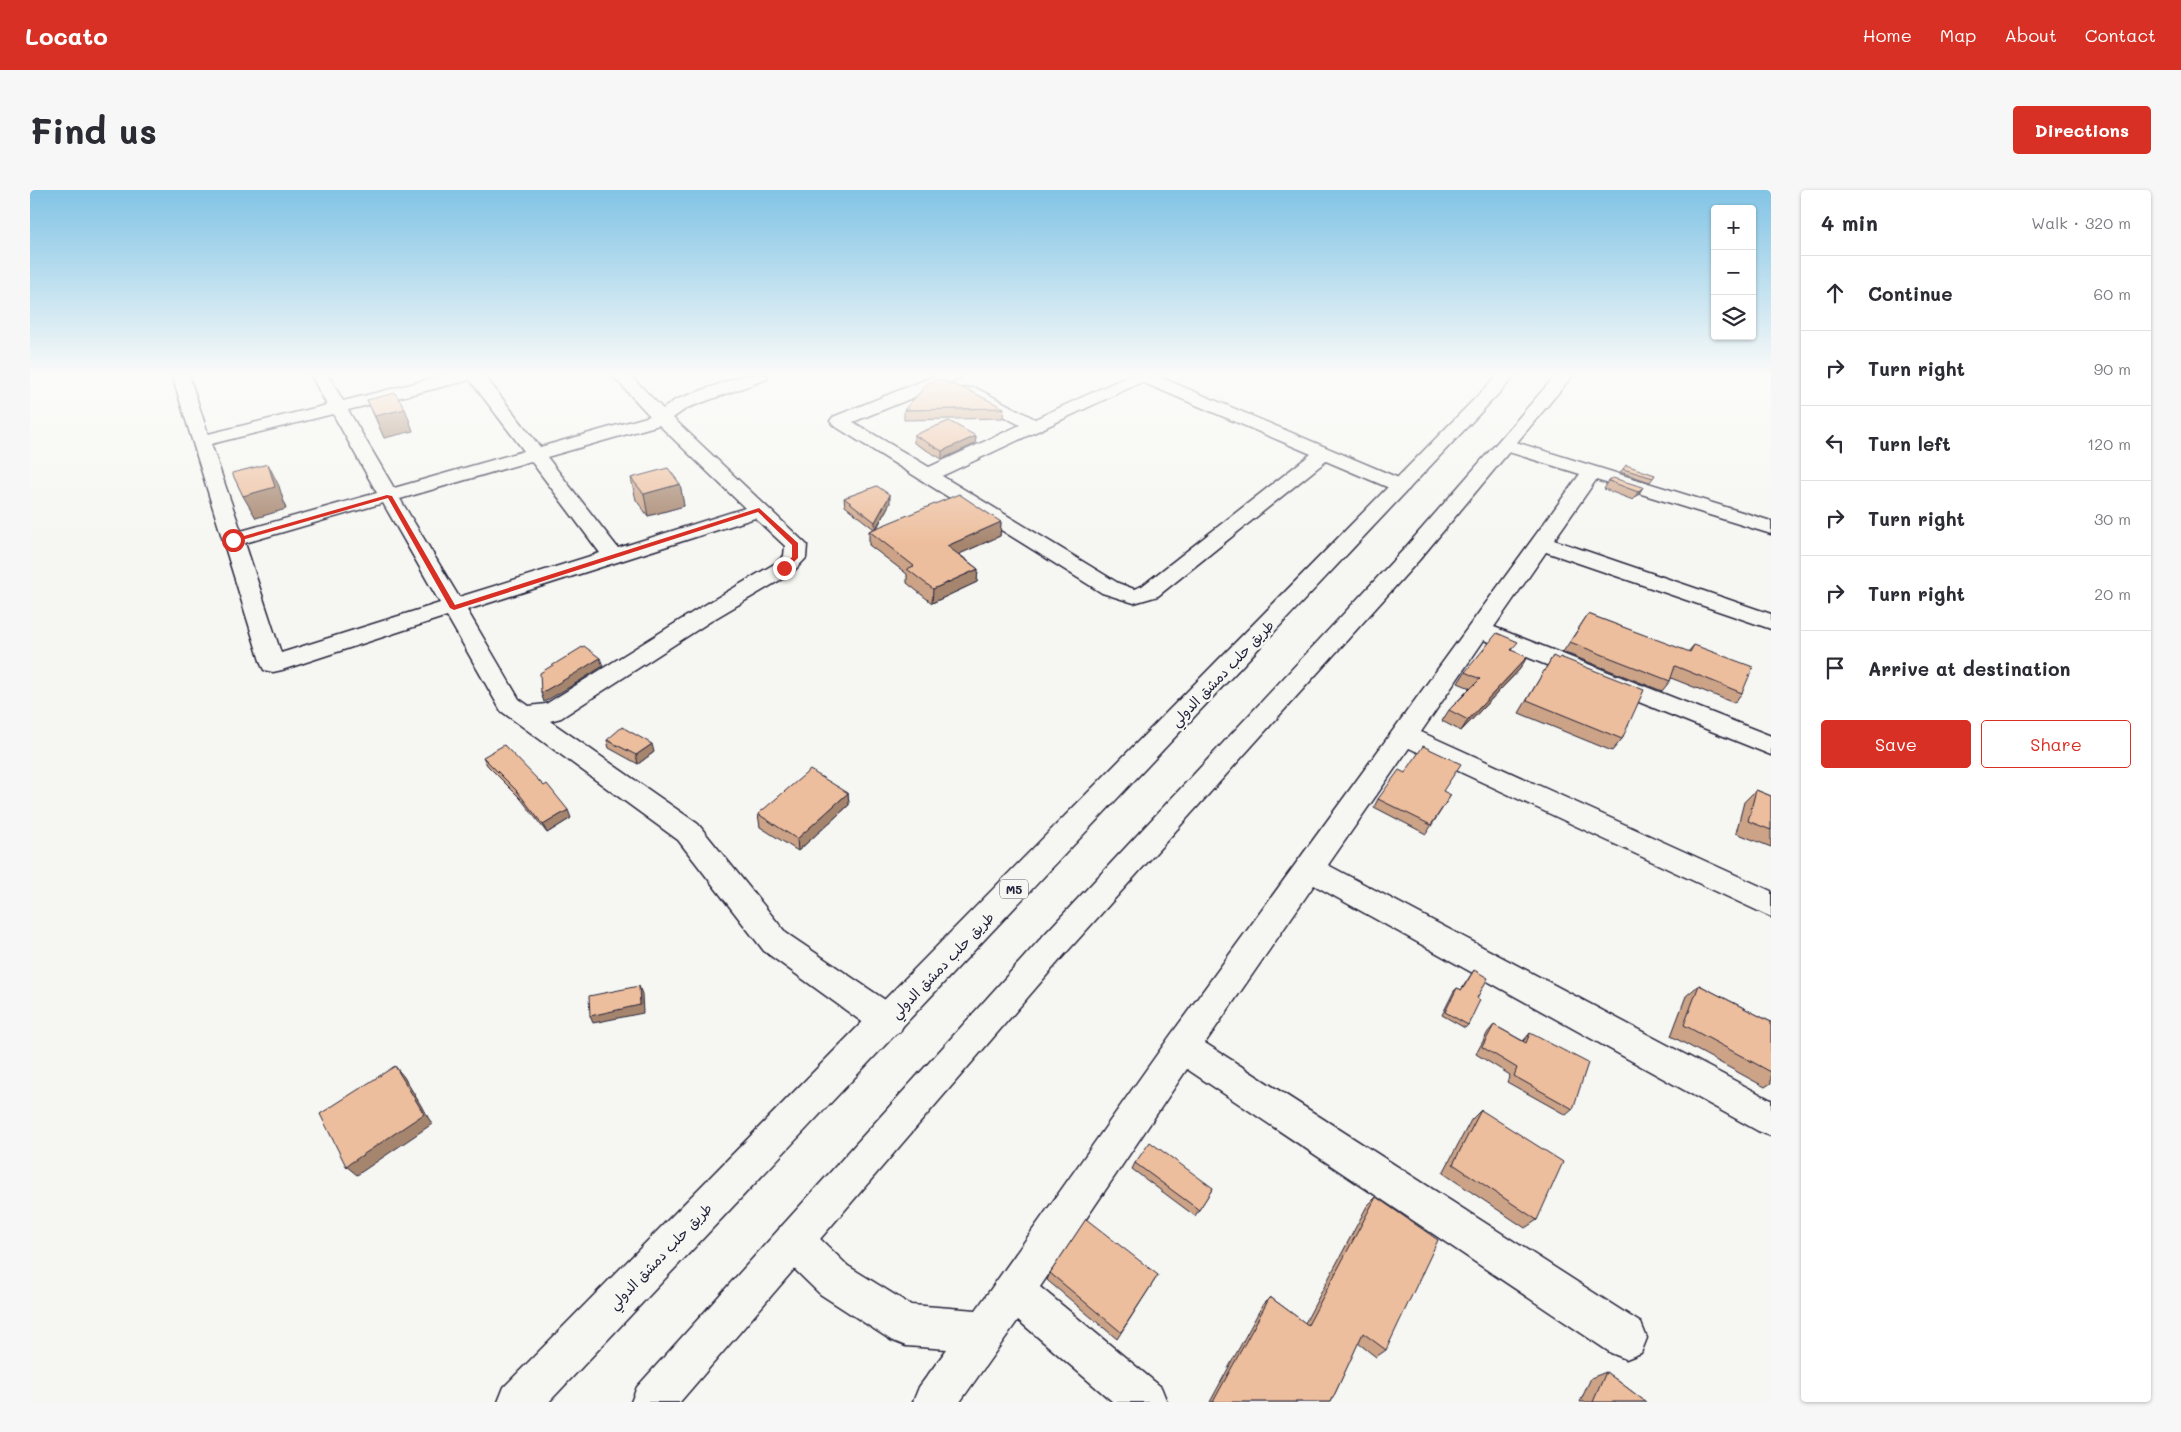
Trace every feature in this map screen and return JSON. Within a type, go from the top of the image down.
[{"type":"main road","points":[[198,432],[273,664],[759,510]]},
{"type":"main road","points":[[201,441],[240,432]]},
{"type":"main road","points":[[352,432],[510,705],[688,832],[775,942],[888,1021]]},
{"type":"main road","points":[[517,432],[614,557]]},
{"type":"main road","points":[[233,540],[615,432]]},
{"type":"main road","points":[[524,715],[552,712],[706,614],[784,568],[795,558],[796,545],[676,432]]},
{"type":"main road","points":[[857,432],[1110,588],[1134,596],[1150,591],[1324,454]]},
{"type":"main road","points":[[928,475],[1024,432]]},
{"type":"main road","points":[[1271,432],[1401,486]]},
{"type":"main road","name":"طريق حلب دمشق الدولي","points":[[519,1402],[888,1021],[1453,432]]},
{"type":"main road","points":[[652,1402],[1054,945],[1412,554],[1517,432]]},
{"type":"main road","points":[[1506,445],[1771,528]]},
{"type":"main road","points":[[934,1402],[1014,1291],[1182,1047],[1592,472]]},
{"type":"main road","points":[[1541,542],[1771,622]]},
{"type":"main road","points":[[1479,629],[1771,746]]},
{"type":"main road","points":[[1404,735],[1771,905]]},
{"type":"main road","points":[[1309,868],[1771,1119]]},
{"type":"main road","points":[[1182,1047],[1626,1338]]},
{"type":"main road","points":[[794,1241],[834,1280],[906,1325],[985,1331]]},
{"type":"main road","points":[[1014,1291],[1146,1402]]},
{"type":"building","points":[[923,432],[968,432],[976,436],[942,451],[914,435]]},
{"type":"building","points":[[268,464],[275,487],[243,496],[232,473]]},
{"type":"building","points":[[1626,465],[1655,475],[1653,478],[1623,469]]},
{"type":"building","points":[[668,468],[680,484],[644,494],[631,478]]},
{"type":"building","points":[[1613,478],[1643,487],[1638,492],[1609,481]]},
{"type":"building","points":[[877,486],[890,495],[875,522],[844,498]]},
{"type":"building","points":[[959,494],[1001,522],[947,546],[978,569],[933,589],[907,569],[914,566],[869,531]]},
{"type":"building","points":[[1588,614],[1690,652],[1694,645],[1753,667],[1742,693],[1675,666],[1670,681],[1570,642]]},
{"type":"building","points":[[1497,633],[1518,642],[1511,650],[1527,657],[1468,720],[1449,710],[1480,679],[1465,672]]},
{"type":"building","points":[[584,646],[600,658],[541,693],[540,673]]},
{"type":"building","points":[[1553,656],[1559,659],[1560,657],[1644,690],[1622,739],[1527,700]]},
{"type":"building","points":[[622,727],[652,744],[636,755],[607,740]]},
{"type":"building","points":[[504,745],[544,786],[547,784],[568,810],[543,825],[517,791],[483,757]]},
{"type":"building","points":[[1423,746],[1461,764],[1443,791],[1451,795],[1431,825],[1378,799],[1399,770],[1405,773]]},
{"type":"building","points":[[810,770],[848,793],[797,839],[758,814]]},
{"type":"building","points":[[1756,790],[1771,796],[1771,830],[1748,821]]},
{"type":"building","points":[[1474,970],[1488,978],[1477,998],[1480,1000],[1468,1025],[1445,1012],[1457,988],[1462,990]]},
{"type":"building","points":[[1699,985],[1771,1022],[1771,1072],[1684,1025]]},
{"type":"building","points":[[639,986],[640,1005],[590,1016],[589,996]]},
{"type":"building","points":[[1494,1025],[1526,1043],[1530,1033],[1588,1063],[1573,1109],[1514,1076],[1517,1068],[1482,1047]]},
{"type":"building","points":[[395,1066],[424,1114],[346,1166],[320,1114]]},
{"type":"building","points":[[1481,1110],[1563,1162],[1537,1220],[1453,1164]]},
{"type":"building","points":[[1150,1142],[1213,1188],[1199,1210],[1135,1163]]},
{"type":"building","points":[[1376,1197],[1438,1240],[1386,1350],[1363,1333],[1331,1402],[1213,1402],[1270,1297],[1308,1325]]},
{"type":"building","points":[[1086,1219],[1158,1275],[1121,1332],[1050,1273]]},
{"type":"building","points":[[1606,1372],[1646,1402],[1593,1402]]},
{"type":"route","points":[[233,540],[389,496],[454,608],[759,510],[796,545],[795,558],[784,568]]}]
